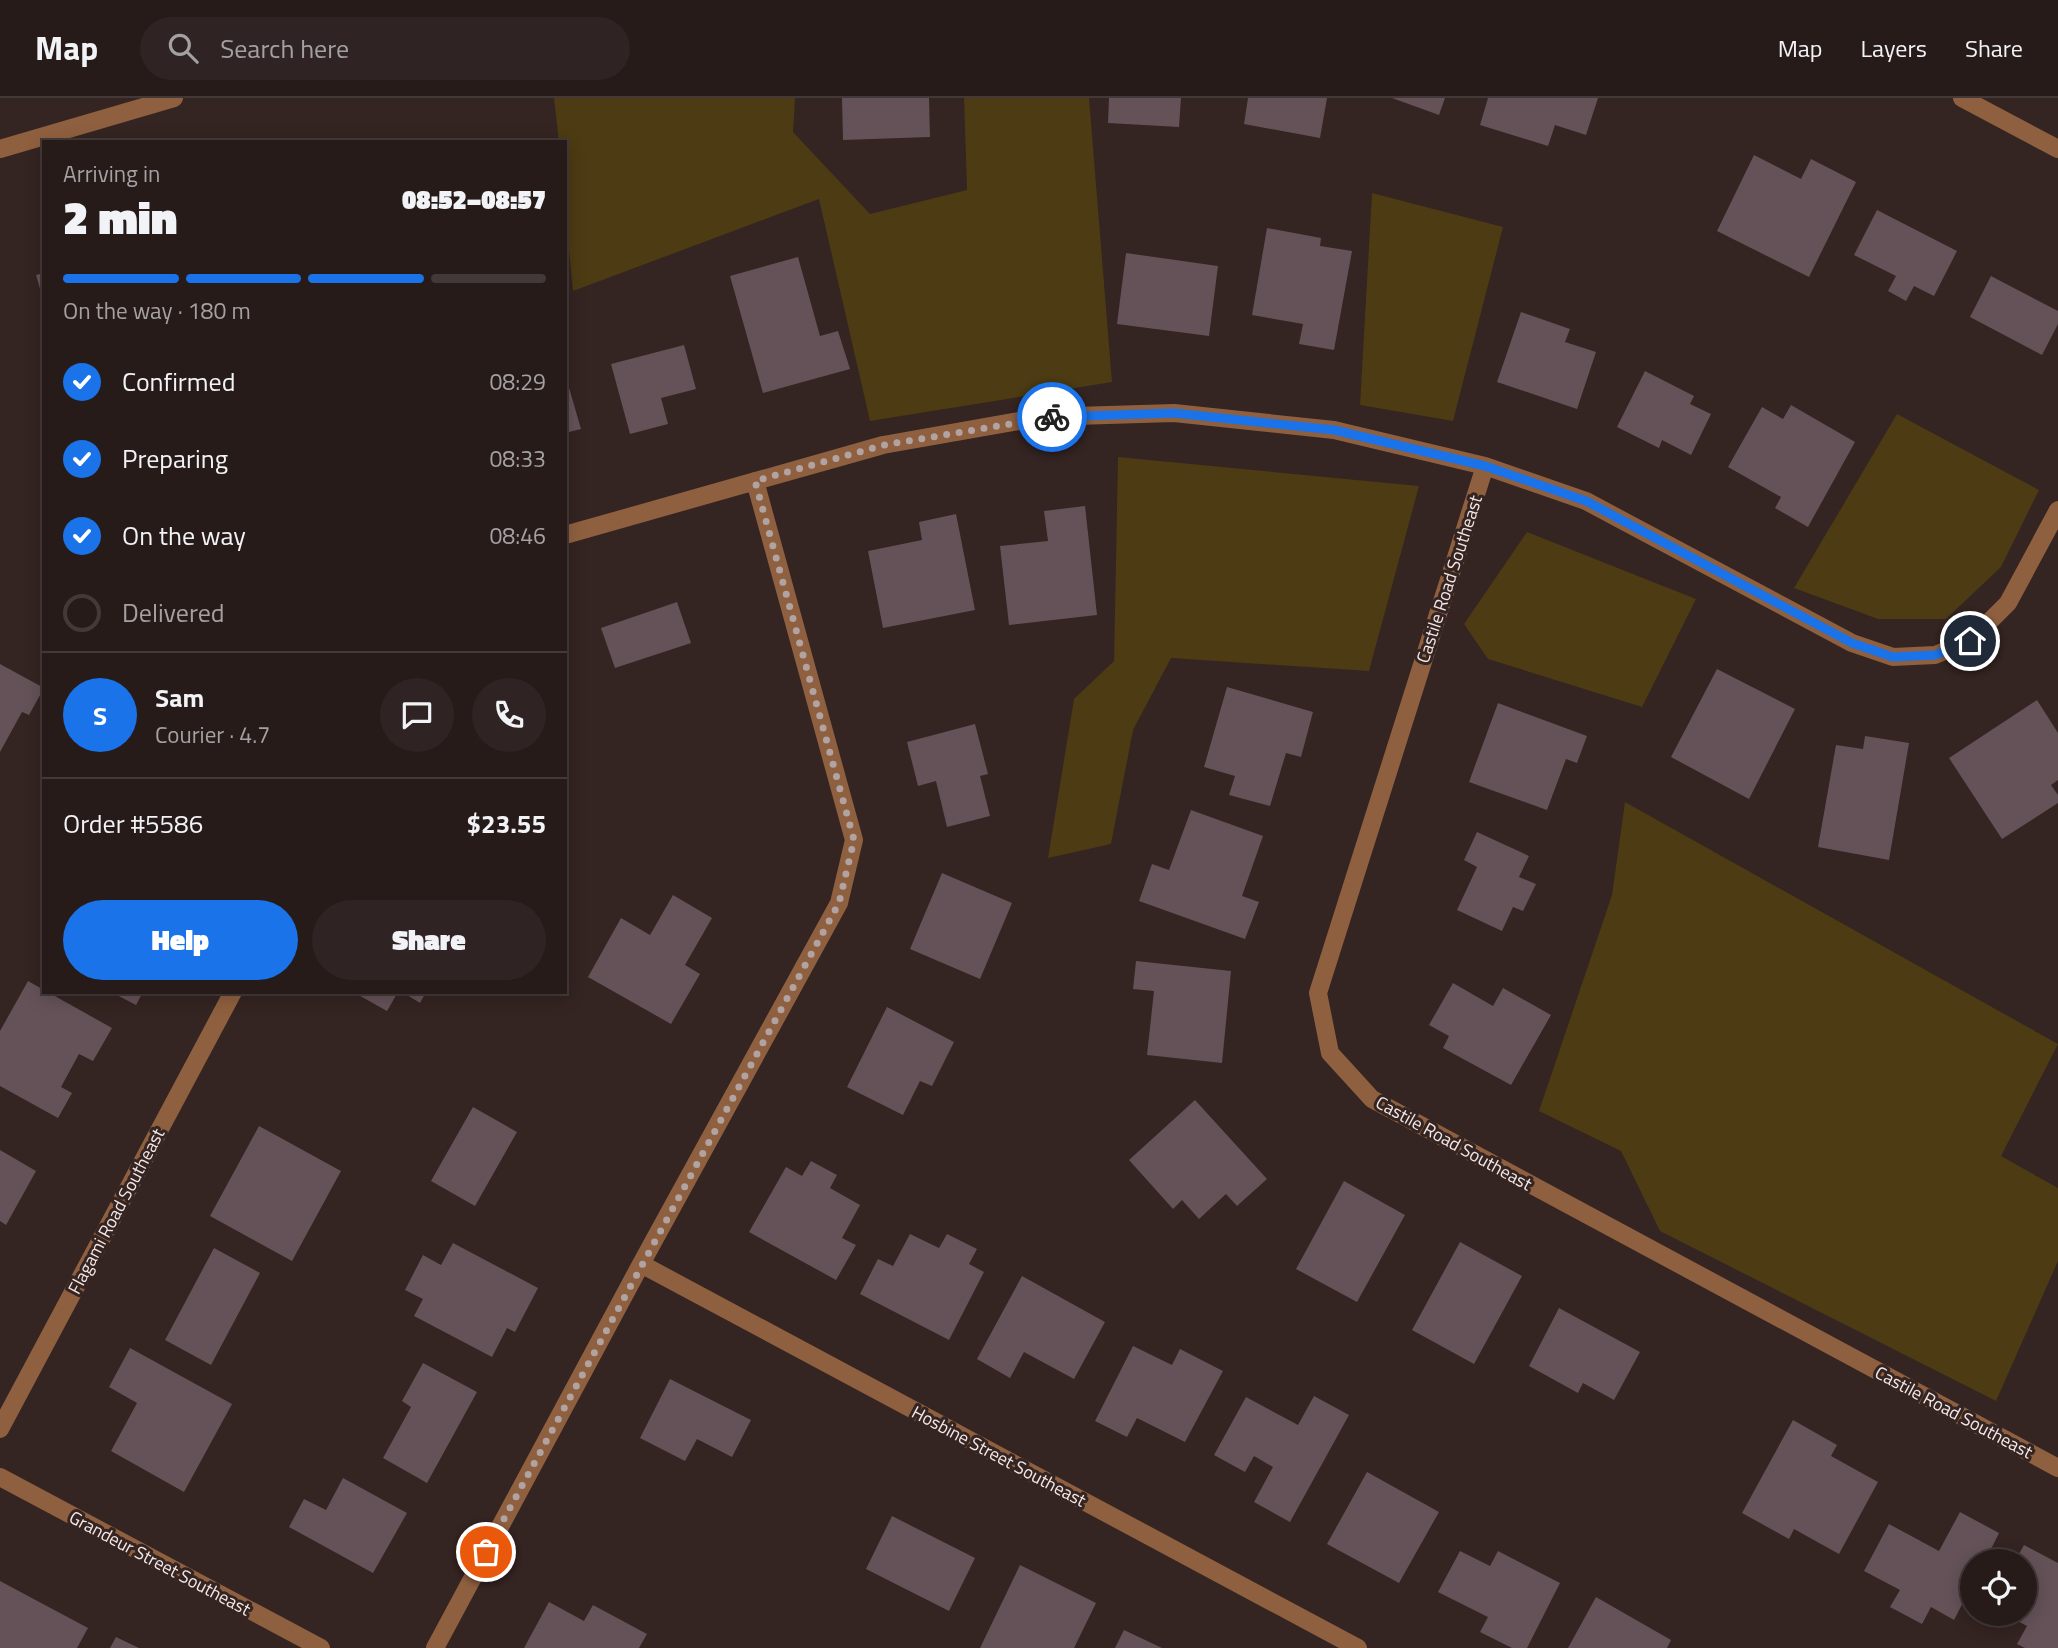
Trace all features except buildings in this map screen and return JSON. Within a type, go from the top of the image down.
[{"type":"street","points":[[0,149],[174,98]]},
{"type":"street","points":[[1962,98],[2058,149]]},
{"type":"street","points":[[567,534],[884,445],[1042,417],[1174,413],[1334,430],[1485,466],[1586,501],[1852,643],[1893,657],[1935,655],[1970,641],[2008,603],[2058,510]]},
{"type":"street","name":"Castile Road Southeast","points":[[1485,466],[1318,993],[1330,1053],[1372,1099],[2058,1468]]},
{"type":"street","points":[[435,1648],[839,903],[854,840],[755,481]]},
{"type":"street","name":"Flagami Road Southeast","points":[[0,1429],[232,994]]},
{"type":"street","name":"Hosbine Street Southeast","points":[[641,1264],[1358,1648]]},
{"type":"street","name":"Grandeur Street Southeast","points":[[0,1477],[321,1648]]},
{"type":"shaded area","points":[[554,98],[795,98],[793,132],[870,214],[967,190],[964,98],[1089,98],[1112,382],[870,421],[819,199],[573,291],[567,229],[567,140],[559,140]]},
{"type":"shaded area","points":[[1372,193],[1503,227],[1453,421],[1360,405]]},
{"type":"shaded area","points":[[1897,414],[2039,490],[2001,567],[1946,619],[1878,619],[1794,588]]},
{"type":"shaded area","points":[[1118,457],[1419,486],[1369,671],[1171,658],[1133,730],[1111,844],[1048,858],[1074,699],[1114,661]]},
{"type":"shaded area","points":[[1527,532],[1696,599],[1642,707],[1488,659],[1464,624]]},
{"type":"shaded area","points":[[1625,802],[2058,1044],[2001,1156],[2058,1188],[2058,1261],[1996,1401],[1660,1231],[1621,1151],[1539,1111],[1612,895]]},
{"type":"way so far","points":[[486,1552],[839,903],[854,840],[755,481],[884,445],[1052,417]]},
{"type":"route","points":[[1052,417],[1174,413],[1334,430],[1485,466],[1586,501],[1852,643],[1893,657],[1935,655],[1970,641]]}]
